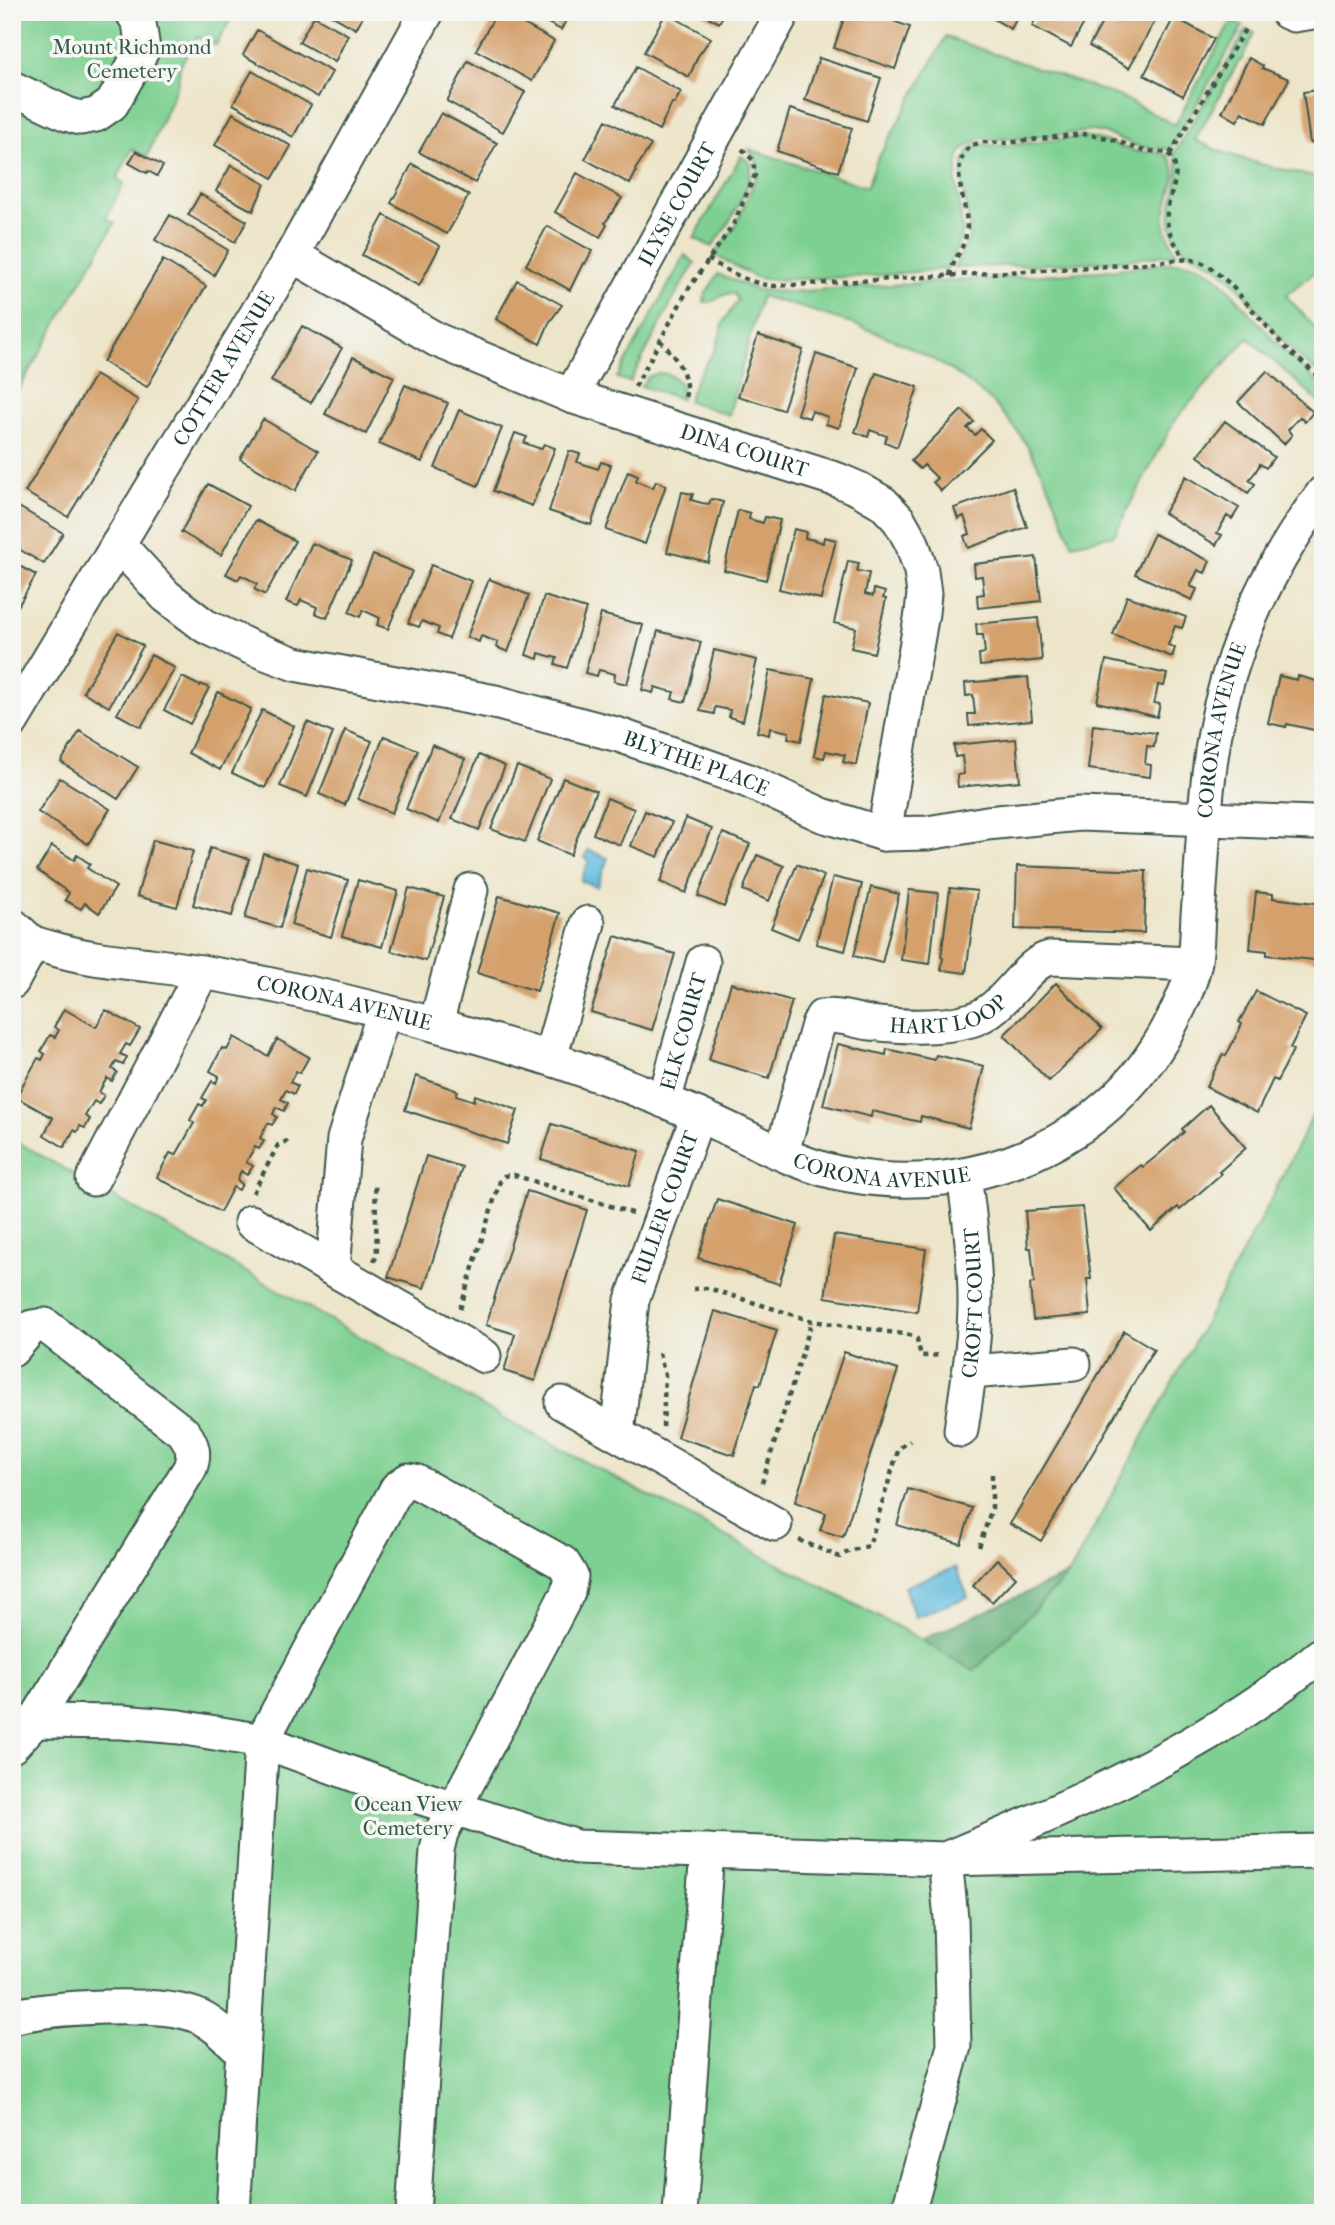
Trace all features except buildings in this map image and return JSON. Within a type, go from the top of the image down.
[{"type":"street","points":[[12,88],[67,114],[80,118],[96,115],[112,104],[143,49],[139,23],[132,12]]},
{"type":"street","name":"COTTER AVENUE","points":[[12,721],[292,255],[427,12]]},
{"type":"street","name":"ILYSE COURT","points":[[571,396],[783,12]]},
{"type":"street","points":[[1287,12],[1294,15],[1314,12]]},
{"type":"street","name":"DINA COURT","points":[[292,255],[437,340],[571,396],[838,480],[883,503],[899,520],[912,543],[924,594],[884,834]]},
{"type":"street","name":"CORONA AVENUE","points":[[23,934],[82,957],[202,972],[285,988],[436,1024],[550,1058],[664,1101],[811,1165],[845,1175],[921,1181],[991,1170],[1031,1156],[1070,1135],[1105,1109],[1133,1080],[1158,1048],[1178,1010],[1195,964],[1214,733],[1228,677],[1246,625],[1269,576],[1300,523],[1323,493]]},
{"type":"street","name":"BLYTHE PLACE","points":[[118,544],[166,596],[205,626],[250,648],[295,664],[495,702],[618,735],[746,780],[822,815],[884,834],[929,833],[986,823],[1080,814],[1313,823]]},
{"type":"street","points":[[436,1024],[471,890]]},
{"type":"street","points":[[550,1058],[588,923]]},
{"type":"street","points":[[12,982],[23,934]]},
{"type":"street","name":"HART LOOP","points":[[782,1152],[822,1017],[834,1016],[909,1026],[974,1019],[1004,999],[1037,963],[1050,958],[1195,964]]},
{"type":"street","name":"ELK COURT","points":[[664,1101],[703,962]]},
{"type":"street","points":[[93,1179],[202,972]]},
{"type":"street","points":[[333,1269],[344,1139],[384,1012]]},
{"type":"street","name":"FULLER COURT","points":[[617,1434],[632,1300],[698,1115]]},
{"type":"street","name":"CROFT COURT","points":[[961,1430],[960,1363],[975,1301],[973,1244],[964,1176]]},
{"type":"street","points":[[251,1211],[333,1269],[484,1356]]},
{"type":"street","points":[[12,1350],[32,1327],[45,1325],[184,1433],[193,1450],[190,1468],[35,1721],[12,1746]]},
{"type":"street","points":[[960,1363],[1074,1364]]},
{"type":"street","points":[[562,1403],[786,1531]]},
{"type":"street","points":[[233,2213],[262,1741],[397,1488],[408,1480],[415,1481],[563,1563],[571,1576],[568,1592],[441,1833],[437,1850],[413,2213]]},
{"type":"street","points":[[945,1858],[1049,1816],[1157,1764],[1224,1725],[1286,1683],[1323,1653]]},
{"type":"street","points":[[35,1721],[157,1725],[262,1741],[454,1808],[577,1847],[945,1858],[1323,1851]]},
{"type":"street","points":[[680,2213],[707,1851]]},
{"type":"street","points":[[908,2213],[954,2046],[951,1918],[945,1858]]},
{"type":"street","points":[[12,2017],[62,2010],[124,2007],[169,2009],[195,2015],[218,2029],[242,2051]]},
{"type":"path","points":[[1170,154],[1247,26]]},
{"type":"path","points":[[950,276],[955,257],[966,237],[966,217],[959,172],[965,151],[982,142],[1006,143],[1090,135],[1110,138],[1140,150],[1165,151],[1170,154],[1177,177],[1166,219],[1171,235],[1185,259]]},
{"type":"path","points":[[634,387],[687,291],[733,225],[755,176],[753,160],[742,149]]},
{"type":"path","points":[[708,259],[744,279],[775,286],[1185,259],[1199,261],[1220,275],[1283,345],[1323,381]]},
{"type":"path","points":[[660,340],[683,369],[687,383],[684,403]]},
{"type":"path","points":[[251,1211],[278,1145],[292,1139]]},
{"type":"path","points":[[458,1317],[500,1181],[504,1176],[514,1175],[637,1214]]},
{"type":"path","points":[[370,1269],[377,1255],[375,1182]]},
{"type":"path","points":[[693,1289],[708,1288],[812,1321],[910,1335],[917,1339],[920,1356],[960,1363]]},
{"type":"path","points":[[761,1487],[812,1321]]},
{"type":"path","points":[[659,1353],[664,1375],[663,1432]]},
{"type":"path","points":[[786,1531],[840,1557],[849,1551],[869,1546],[898,1451],[910,1441]]},
{"type":"path","points":[[979,1547],[992,1508],[992,1472]]},
{"type":"green space","name":"Mount Richmond Cemetery","points":[[12,12],[235,12],[216,45],[197,37],[180,66],[178,83],[147,157],[132,149],[117,179],[124,183],[106,218],[115,223],[12,401]]},
{"type":"green space","points":[[1232,20],[1243,26],[1170,149],[1140,147],[1093,131],[1015,139],[980,139],[964,148],[959,156],[956,180],[963,233],[947,269],[872,276],[771,280],[755,277],[714,255],[736,225],[757,175],[756,161],[749,149],[867,187],[876,162],[946,37],[1121,97],[1175,125]]},
{"type":"green space","points":[[1247,29],[1254,33],[1241,61],[1195,140],[1241,158],[1323,179],[1323,265],[1286,295],[1323,337],[1323,377],[1287,345],[1226,275],[1211,263],[1186,251],[1173,233],[1171,213],[1178,174],[1174,154]]},
{"type":"green space","points":[[1082,137],[1099,139],[1132,151],[1159,152],[1168,156],[1175,175],[1166,207],[1165,223],[1177,254],[1116,261],[954,268],[969,239],[962,179],[964,160],[970,149],[980,144],[1002,146]]},
{"type":"green space","points":[[741,156],[750,162],[749,181],[738,206],[712,247],[694,238]]},
{"type":"green space","points":[[685,255],[695,263],[630,382],[617,378]]},
{"type":"green space","points":[[1176,262],[1197,264],[1217,276],[1282,349],[1323,387],[1323,406],[1248,338],[1175,420],[1114,535],[1072,544],[1050,489],[1021,436],[995,405],[971,384],[915,350],[885,336],[823,314],[761,296],[729,415],[688,401],[696,379],[716,348],[724,321],[738,300],[734,294],[730,294],[704,302],[705,295],[718,274],[757,290],[787,292],[1100,271]]},
{"type":"green space","points":[[659,373],[670,375],[677,380],[681,388],[681,399],[641,386],[649,376]]},
{"type":"green space","name":"Ocean View Cemetery","points":[[1323,1094],[1323,2213],[12,2213],[12,1139],[521,1428],[974,1670],[1069,1574],[1265,1211]]},
{"type":"green space","points":[[1069,1574],[974,1671],[921,1640]]},
{"type":"water","points":[[588,850],[608,858],[597,887],[581,881],[589,860],[585,858]]},
{"type":"water","points":[[956,1567],[968,1597],[915,1617],[904,1587]]}]
